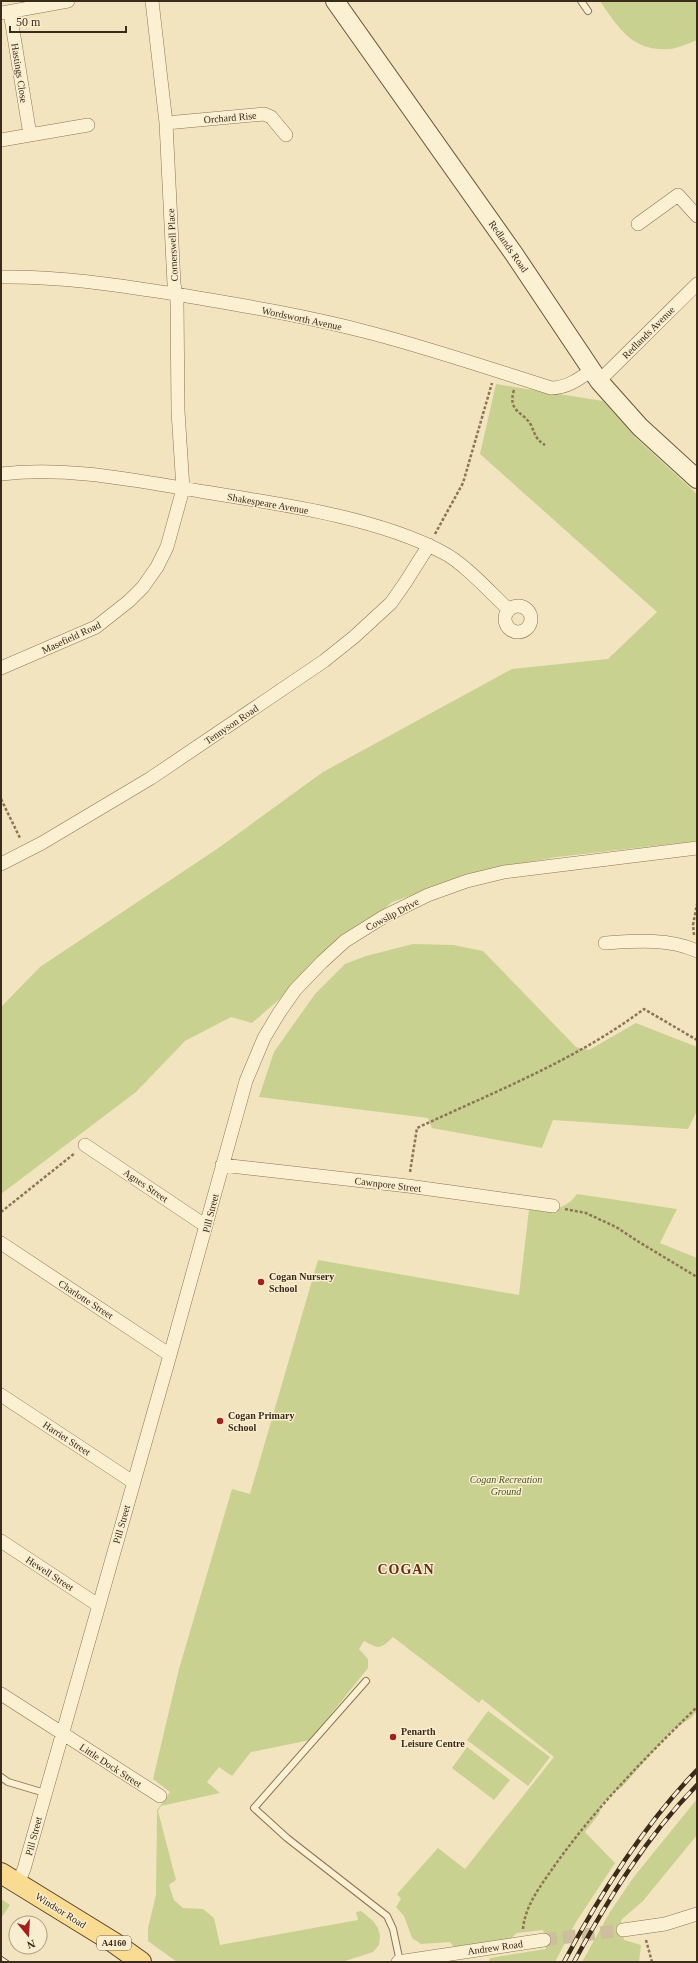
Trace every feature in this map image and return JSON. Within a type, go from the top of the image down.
[{"type":"main road","name":"Redlands Road","points":[[335,1],[514,254],[596,375],[640,427],[697,479]]},
{"type":"main road","name":"Windsor Road","points":[[9,1878],[113,1942],[141,1962]]},
{"type":"street","points":[[5,12],[68,1]]},
{"type":"street","name":"Cornerswell Place","points":[[152,1],[166,123],[176,294],[178,301],[178,411],[182,488]]},
{"type":"street","name":"Hastings Close","points":[[5,12],[30,135]]},
{"type":"street","name":"Orchard Rise","points":[[166,123],[264,114],[271,117],[286,134]]},
{"type":"street","points":[[1,140],[88,125]]},
{"type":"street","points":[[638,224],[678,195],[697,216]]},
{"type":"street","name":"Wordsworth Avenue","points":[[1,277],[31,276],[83,281],[176,294],[281,313],[371,333],[551,388],[561,388],[596,375]]},
{"type":"street","name":"Redlands Avenue","points":[[596,375],[697,284]]},
{"type":"street","name":"Shakespeare Avenue","points":[[1,474],[70,472],[134,480],[337,517],[386,529],[444,552],[508,610]]},
{"type":"street","name":"Masefield Road","points":[[1,668],[96,627],[129,601],[157,567],[168,547],[182,488]]},
{"type":"street","name":"Tennyson Road","points":[[1,864],[97,811],[151,778],[324,661],[354,637],[390,603],[405,583],[429,545]]},
{"type":"street","name":"Cowslip Drive","points":[[222,1165],[246,1081],[268,1032],[295,990],[322,962],[358,932],[406,905],[428,895],[486,876],[697,848]]},
{"type":"street","points":[[605,943],[649,941],[690,947],[696,950]]},
{"type":"street","name":"Agnes Street","points":[[85,1145],[206,1226]]},
{"type":"street","name":"Cawnpore Street","points":[[222,1165],[408,1186],[553,1206]]},
{"type":"street","name":"Pill Street","points":[[9,1878],[24,1869],[61,1734],[170,1355],[222,1165]]},
{"type":"street","name":"Charlotte Street","points":[[1,1243],[170,1355]]},
{"type":"street","name":"Harriet Street","points":[[1,1395],[133,1482]]},
{"type":"street","name":"Hewell Street","points":[[1,1541],[98,1605]]},
{"type":"street","name":"Little Dock Street","points":[[1,1694],[61,1734],[160,1796]]},
{"type":"street","points":[[623,1930],[665,1924],[697,1914]]},
{"type":"street","name":"Andrew Road","points":[[399,1962],[544,1940]]},
{"type":"lane","points":[[581,1],[588,11]]},
{"type":"lane","points":[[366,1681],[254,1808],[287,1838],[387,1916],[393,1929],[399,1962]]},
{"type":"lane","points":[[1,1777],[8,1782],[45,1793]]},
{"type":"path","points":[[429,545],[463,483],[496,370]]},
{"type":"path","points":[[516,385],[512,397],[515,409],[530,424],[538,441],[545,445]]},
{"type":"path","points":[[1,799],[27,851]]},
{"type":"path","points":[[696,950],[693,925],[697,904]]},
{"type":"path","points":[[408,1186],[417,1128],[582,1050],[644,1008],[697,1040]]},
{"type":"path","points":[[1,1212],[85,1145]]},
{"type":"path","points":[[553,1206],[601,1219],[697,1277]]},
{"type":"path","points":[[522,1943],[527,1910],[536,1894],[583,1827],[636,1767],[697,1707]]},
{"type":"path","points":[[642,1928],[652,1962]]},
{"type":"green space","points":[[600,1],[697,1],[697,40],[680,47],[670,49],[646,47],[628,37],[614,21]]},
{"type":"green space","points":[[496,384],[603,401],[636,438],[697,494],[697,841],[557,857],[490,869],[392,902],[252,1023],[231,1017],[185,1041],[136,1092],[1,1194],[1,1007],[40,967],[217,849],[323,772],[512,669],[608,659],[657,612],[480,454]]},
{"type":"green space","points":[[413,944],[453,945],[483,951],[576,1047],[589,1050],[636,1023],[697,1047],[697,1111],[688,1129],[553,1120],[542,1148],[432,1128],[428,1118],[259,1097],[274,1052],[315,994],[345,964],[366,956]]},
{"type":"green space","name":"Cogan Recreation Ground","points":[[577,1194],[677,1209],[660,1243],[697,1258],[697,1711],[691,1718],[672,1730],[622,1787],[614,1792],[602,1804],[599,1814],[585,1832],[615,1863],[576,1922],[555,1962],[489,1962],[490,1958],[546,1949],[543,1930],[517,1933],[509,1940],[459,1948],[454,1947],[450,1942],[421,1944],[412,1938],[404,1916],[396,1907],[401,1899],[397,1894],[438,1848],[465,1869],[554,1757],[482,1699],[479,1703],[393,1637],[379,1647],[373,1646],[364,1641],[359,1649],[368,1659],[368,1668],[310,1740],[251,1752],[232,1776],[219,1767],[207,1782],[220,1793],[161,1806],[158,1811],[176,1880],[169,1885],[174,1900],[183,1908],[203,1909],[214,1918],[220,1945],[358,1920],[356,1912],[361,1911],[373,1921],[378,1928],[380,1936],[379,1945],[373,1952],[342,1962],[177,1962],[148,1941],[148,1928],[156,1895],[157,1810],[170,1792],[153,1779],[179,1669],[232,1489],[250,1494],[318,1260],[519,1295],[529,1209],[555,1209],[567,1204]]},
{"type":"green space","points":[[488,1711],[550,1757],[528,1786],[467,1740]]},
{"type":"green space","points":[[467,1747],[510,1780],[494,1800],[452,1768]]},
{"type":"green space","points":[[697,1799],[697,1835],[643,1901],[621,1920],[624,1940],[641,1945],[639,1962],[582,1962],[610,1912],[633,1878]]},
{"type":"green space","points":[[1,1899],[10,1905],[1,1918]]},
{"type":"tunnel","points":[[544,1940],[623,1930]]},
{"type":"railway","points":[[564,1962],[608,1886],[641,1837],[697,1770]]},
{"type":"railway","points":[[574,1962],[615,1892],[645,1847],[661,1825],[697,1785]]},
{"type":"railway","points":[[1,1958],[7,1962]]},
{"type":"place","name":"Cogan Nursery School","points":[[261,1282]]},
{"type":"place","name":"Cogan Primary School","points":[[220,1421]]},
{"type":"place","name":"Penarth Leisure Centre","points":[[393,1737]]},
{"type":"district","name":"COGAN","points":[[406,1569]]}]
